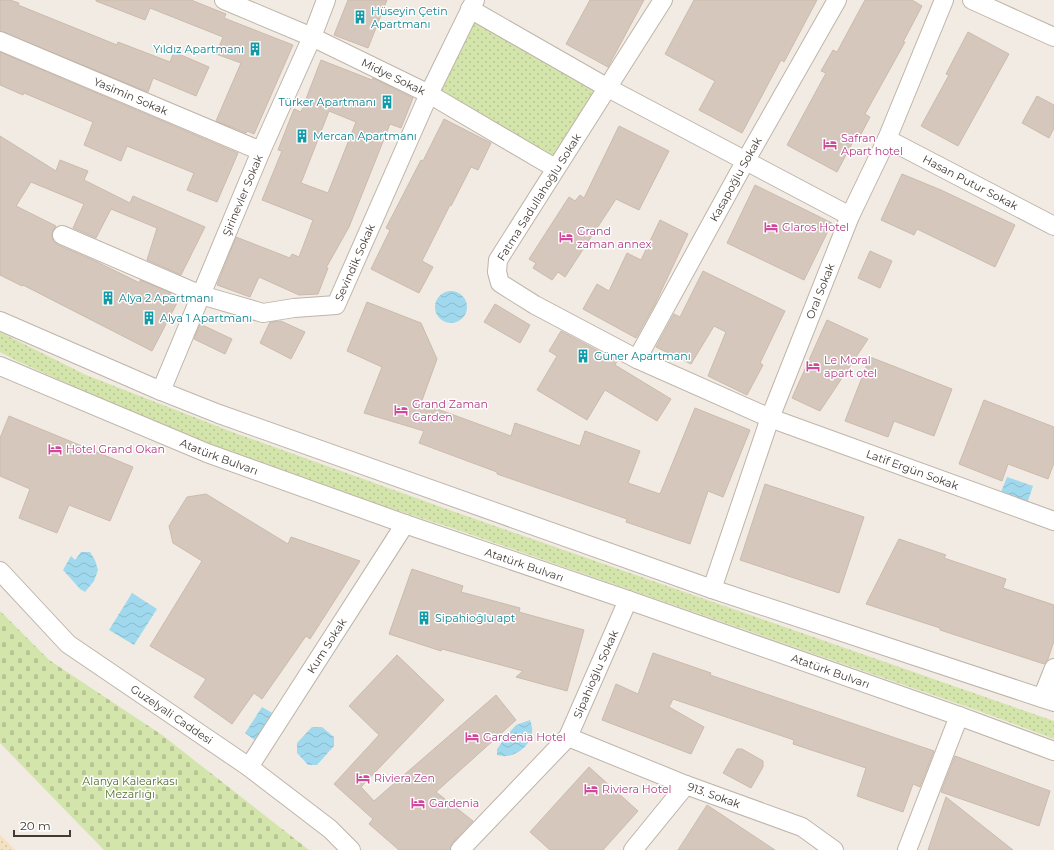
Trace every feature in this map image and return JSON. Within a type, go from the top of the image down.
[{"type":"street","name":"Midye Sokak","points":[[224,0],[312,36],[429,94],[555,168]]},
{"type":"street","name":"Şirinevler Sokak","points":[[161,392],[261,151],[312,36],[326,0]]},
{"type":"street","name":"Fatma Sadullahoğlu Sokak","points":[[663,0],[498,260],[496,272],[500,283],[535,305],[637,359],[770,418]]},
{"type":"street","name":"Kasapoğlu Sokak","points":[[637,359],[746,160],[837,0]]},
{"type":"street","name":"Oral Sokak","points":[[712,589],[770,418],[850,216],[887,140],[944,0]]},
{"type":"street","points":[[972,0],[1054,37]]},
{"type":"street","points":[[473,5],[608,88],[850,216]]},
{"type":"street","name":"Sevindik Sokak","points":[[62,235],[201,295],[262,313],[294,308],[336,305],[429,94],[473,5]]},
{"type":"street","name":"Yasimin Sokak","points":[[0,41],[261,151]]},
{"type":"street","name":"Hasan Putur Sokak","points":[[887,140],[1054,226]]},
{"type":"street","points":[[0,321],[161,392],[234,419],[712,589],[1048,700],[1054,668]]},
{"type":"street","name":"Atatürk Bulvarı","points":[[0,366],[207,453],[405,524],[628,600],[959,716],[1054,751]]},
{"type":"street","name":"Latif Ergün Sokak","points":[[770,418],[1054,521]]},
{"type":"street","name":"Kum Sokak","points":[[248,767],[405,524]]},
{"type":"street","name":"Guzelyali Caddesi","points":[[0,570],[68,644],[248,767],[330,829],[351,850]]},
{"type":"street","name":"Sipahioğlu Sokak","points":[[460,850],[568,737],[628,600]]},
{"type":"street","points":[[907,850],[959,716]]},
{"type":"street","name":"913. Sokak","points":[[568,737],[686,785],[802,827],[834,850]]},
{"type":"street","points":[[633,850],[686,785]]},
{"type":"sand","points":[[0,835],[15,850],[0,850]]},
{"type":"green space","points":[[472,17],[601,90],[555,161],[436,92]]},
{"type":"green space","points":[[0,332],[86,375],[235,433],[455,512],[1054,721],[1054,739],[979,711],[452,528],[346,494],[182,435],[0,352]]},
{"type":"green space","name":"Alanya Kalearkası Mezarlığı","points":[[0,611],[49,660],[162,735],[309,850],[104,850],[0,743]]},
{"type":"water","points":[[448,291],[454,291],[463,295],[467,307],[463,319],[454,323],[448,323],[439,319],[435,310],[435,304],[439,295]]},
{"type":"water","points":[[1007,477],[1033,486],[1026,507],[999,497]]},
{"type":"water","points":[[81,552],[90,552],[95,560],[98,570],[94,581],[85,592],[80,589],[63,570],[71,556],[75,560]]},
{"type":"water","points":[[132,593],[157,609],[134,645],[109,630]]},
{"type":"water","points":[[262,707],[274,714],[256,741],[245,733]]},
{"type":"water","points":[[530,720],[532,728],[531,738],[524,748],[509,756],[497,755],[497,749],[516,725]]},
{"type":"water","points":[[312,727],[322,727],[334,737],[334,746],[317,765],[308,765],[297,753],[297,743]]},
{"type":"building","points":[[0,0],[10,0],[19,3],[18,5],[117,45],[118,42],[170,62],[174,52],[209,67],[196,96],[153,78],[148,92],[0,31]]},
{"type":"building","points":[[96,0],[191,0],[226,14],[224,18],[293,45],[254,134],[247,131],[246,133],[216,121],[241,63],[216,54],[223,37],[150,8],[145,20]]},
{"type":"building","name":"Hüseyin Çetin Apartmanı","points":[[348,0],[387,0],[368,48],[334,35]]},
{"type":"building","points":[[590,0],[644,0],[608,67],[566,44]]},
{"type":"building","points":[[694,0],[817,0],[784,62],[781,60],[742,133],[699,110],[715,81],[665,54]]},
{"type":"building","points":[[865,0],[912,0],[922,6],[903,42],[905,42],[865,114],[870,117],[859,138],[856,136],[837,172],[787,145],[826,73],[821,71],[833,50],[837,52]]},
{"type":"building","points":[[968,32],[1009,54],[958,146],[921,126],[949,75],[946,74]]},
{"type":"building","points":[[0,52],[238,153],[217,202],[187,190],[194,173],[127,146],[121,161],[84,145],[93,122],[24,93],[23,95],[0,85]]},
{"type":"building","points":[[321,60],[372,80],[373,78],[413,98],[401,128],[390,124],[349,227],[326,268],[328,268],[318,294],[299,295],[259,277],[250,297],[217,285],[236,237],[290,258],[292,254],[299,257],[313,220],[262,200],[282,151],[278,150],[294,109],[301,112]],"holes":[[[329,111],[356,122],[328,193],[301,183]]]},
{"type":"building","points":[[1037,96],[1054,105],[1054,128],[1049,138],[1022,123]]},
{"type":"building","points":[[444,119],[491,143],[478,170],[471,167],[422,261],[433,267],[419,293],[371,269],[390,230],[386,228]]},
{"type":"building","points":[[619,126],[669,151],[639,210],[616,199],[565,277],[558,272],[552,280],[533,268],[536,263],[529,259],[569,197],[575,201],[580,195],[584,198]]},
{"type":"building","points":[[0,136],[56,171],[60,160],[88,171],[84,180],[130,203],[133,196],[205,227],[181,275],[147,260],[157,228],[111,209],[96,238],[73,228],[84,204],[31,182],[16,206],[56,226],[53,230],[52,236],[53,241],[58,245],[140,283],[140,280],[171,293],[169,297],[178,301],[152,351],[23,285],[22,286],[0,275]]},
{"type":"building","points":[[902,174],[941,190],[1015,225],[995,267],[917,229],[914,235],[881,220]]},
{"type":"building","points":[[755,185],[832,223],[804,280],[727,243]]},
{"type":"building","points":[[660,220],[688,234],[655,304],[636,338],[583,309],[597,284],[609,291],[627,253],[641,260]]},
{"type":"building","points":[[870,251],[892,261],[880,288],[858,278]]},
{"type":"building","points":[[703,271],[785,311],[760,363],[763,365],[747,395],[708,376],[726,332],[714,326],[691,364],[656,347],[674,314],[680,317]]},
{"type":"building","points":[[367,302],[421,323],[437,359],[421,403],[511,436],[515,423],[580,446],[585,431],[640,451],[628,483],[660,494],[695,408],[750,430],[723,497],[708,491],[690,544],[626,522],[627,519],[497,474],[497,472],[419,443],[424,431],[364,413],[382,367],[347,351]]},
{"type":"building","points":[[495,304],[530,325],[520,343],[484,322]]},
{"type":"building","points":[[827,320],[868,339],[820,411],[792,398]]},
{"type":"building","points":[[281,321],[305,332],[291,359],[260,343],[270,322]]},
{"type":"building","points":[[200,324],[232,339],[225,354],[194,339]]},
{"type":"building","points":[[561,331],[617,361],[615,365],[671,399],[657,421],[605,390],[587,420],[537,390],[557,356],[549,351]]},
{"type":"building","points":[[870,357],[952,389],[934,436],[894,421],[888,437],[845,421]]},
{"type":"building","points":[[984,400],[1054,427],[1054,463],[1048,479],[1008,464],[1002,481],[959,464]]},
{"type":"building","points":[[9,416],[133,467],[110,521],[69,505],[57,533],[19,518],[30,489],[0,476],[0,438]]},
{"type":"building","points":[[765,484],[864,517],[839,593],[740,560]]},
{"type":"building","points":[[206,494],[288,544],[291,537],[360,561],[310,639],[306,636],[262,699],[254,693],[232,724],[194,697],[206,679],[150,646],[202,561],[173,543],[169,526],[187,497]]},
{"type":"building","points":[[899,539],[946,555],[944,558],[1006,579],[1003,588],[1054,605],[1054,641],[1048,659],[1044,664],[866,604]]},
{"type":"building","points":[[412,569],[463,586],[461,592],[520,608],[519,612],[584,630],[567,691],[516,677],[523,671],[442,649],[441,651],[389,634]]},
{"type":"building","points":[[653,653],[711,673],[710,675],[934,751],[920,787],[913,784],[903,812],[857,796],[866,768],[793,744],[794,740],[673,699],[669,707],[704,727],[691,754],[602,720],[616,684],[638,694]]},
{"type":"building","points":[[397,655],[444,700],[361,787],[374,801],[496,695],[516,720],[436,792],[473,821],[452,843],[450,850],[399,850],[369,824],[373,819],[334,784],[379,735],[349,706]]},
{"type":"building","points":[[737,749],[742,749],[763,761],[763,767],[751,788],[723,773]]},
{"type":"building","points":[[955,756],[1050,791],[1039,826],[941,792]]},
{"type":"building","name":"Riviera Hotel","points":[[589,767],[638,811],[603,850],[550,850],[530,832]]},
{"type":"building","points":[[946,797],[1013,850],[928,850]]},
{"type":"building","points":[[707,805],[775,850],[678,850]]},
{"type":"place","name":"Hüseyin Çetin Apartmanı","points":[[360,17]]},
{"type":"place","name":"Yıldız Apartmanı","points":[[255,49]]},
{"type":"place","name":"Türker Apartmanı","points":[[387,102]]},
{"type":"place","name":"Mercan Apartmanı","points":[[302,136]]},
{"type":"place","name":"Safran Apart hotel","points":[[830,144]]},
{"type":"place","name":"Glaros Hotel","points":[[771,227]]},
{"type":"place","name":"Grand zaman annex","points":[[566,237]]},
{"type":"place","name":"Alya 2 Apartmanı","points":[[108,298]]},
{"type":"place","name":"Alya 1 Apartmanı","points":[[149,318]]},
{"type":"place","name":"Güner Apartmanı","points":[[583,356]]},
{"type":"place","name":"Le Moral apart otel","points":[[813,366]]},
{"type":"place","name":"Grand Zaman Garden","points":[[401,410]]},
{"type":"place","name":"Hotel Grand Okan","points":[[55,449]]},
{"type":"place","name":"Sipahioğlu apt","points":[[424,618]]},
{"type":"place","name":"Gardenia Hotel","points":[[472,737]]},
{"type":"place","name":"Riviera Zen","points":[[363,778]]},
{"type":"place","name":"Riviera Hotel","points":[[591,789]]},
{"type":"place","name":"Gardenia","points":[[418,803]]}]
